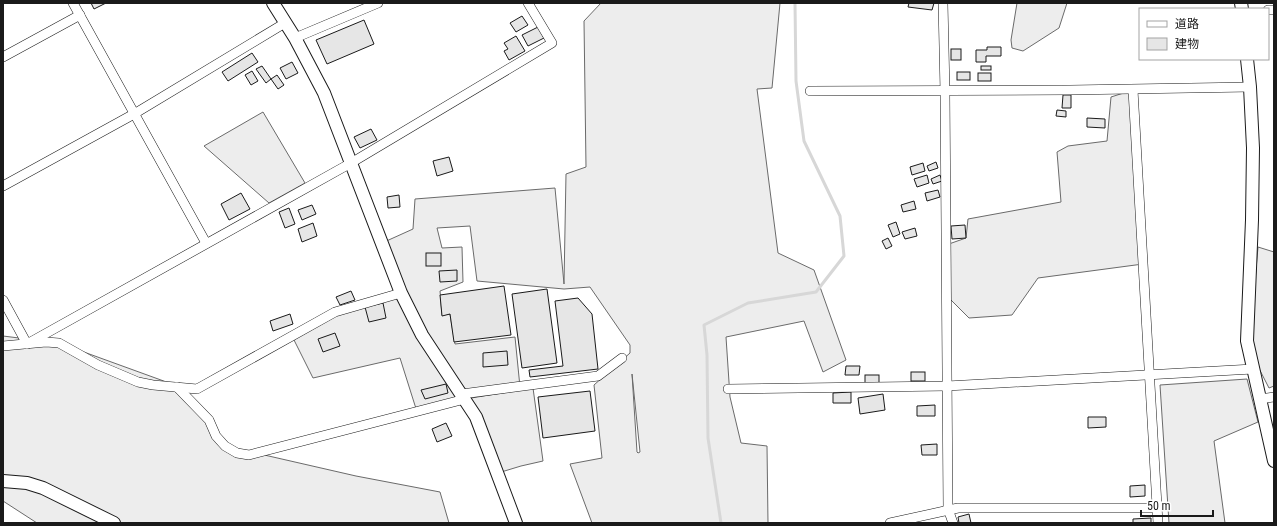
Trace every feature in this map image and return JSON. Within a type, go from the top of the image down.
[{"type":"street","points":[[73,3],[206,243]]},
{"type":"street","points":[[273,3],[295,38],[324,93],[401,293],[422,335],[476,417],[516,523]]},
{"type":"street","points":[[295,38],[378,3]]},
{"type":"street","points":[[27,344],[351,163],[552,43],[528,3]]},
{"type":"street","points":[[943,3],[948,509],[953,523]]},
{"type":"street","points":[[3,58],[80,15]]},
{"type":"street","points":[[3,186],[134,114],[285,23]]},
{"type":"street","points":[[1247,60],[1253,148],[1247,341],[1274,461]]},
{"type":"street","points":[[810,91],[945,92],[1250,87]]},
{"type":"street","points":[[1134,90],[1158,523]]},
{"type":"street","points":[[3,346],[46,342],[59,343],[98,365],[138,382],[177,388],[197,389],[335,312],[401,293]]},
{"type":"street","points":[[3,300],[27,344]]},
{"type":"street","points":[[177,388],[209,420],[216,436],[225,446],[237,453],[249,455],[464,397],[598,376],[622,358]]},
{"type":"street","points":[[728,389],[947,386],[1150,376],[1253,369]]},
{"type":"street","points":[[1260,399],[1274,397]]},
{"type":"street","points":[[3,481],[28,483],[43,488],[114,523]]},
{"type":"street","points":[[890,523],[958,508],[1157,508]]},
{"type":"shaded area","points":[[601,3],[780,3],[772,88],[757,89],[778,253],[814,270],[846,360],[823,372],[804,321],[726,337],[730,397],[741,443],[767,446],[768,523],[592,523],[570,464],[602,458],[594,385],[630,353],[630,345],[590,287],[564,289],[477,281],[470,226],[437,228],[442,248],[462,247],[463,282],[440,291],[442,315],[450,314],[455,344],[515,337],[520,387],[462,394],[418,415],[400,358],[313,378],[292,336],[335,312],[398,294],[418,322],[382,243],[413,229],[415,199],[555,188],[564,284],[566,174],[586,167],[584,21]],"holes":[[[632,374],[640,452],[637,452]]]},
{"type":"shaded area","points":[[1017,3],[1067,3],[1059,28],[1023,51],[1012,48],[1011,40]]},
{"type":"shaded area","points":[[1133,90],[1143,264],[1038,278],[1012,315],[969,318],[947,296],[946,245],[966,238],[968,219],[1061,202],[1057,152],[1068,146],[1107,141],[1111,97]]},
{"type":"shaded area","points":[[263,112],[305,183],[269,203],[204,146]]},
{"type":"shaded area","points":[[1258,247],[1274,252],[1274,386],[1269,388],[1249,349]]},
{"type":"shaded area","points":[[3,336],[59,343],[183,388],[225,446],[356,476],[440,492],[449,523],[37,523],[3,501]]},
{"type":"shaded area","points":[[1247,379],[1258,422],[1214,441],[1225,523],[1169,523],[1160,385]]},
{"type":"shaded area","points":[[533,388],[543,461],[498,473],[465,399]]},
{"type":"building","points":[[91,3],[106,3],[94,9]]},
{"type":"building","points":[[909,3],[934,3],[932,10],[908,7]]},
{"type":"building","points":[[522,16],[528,25],[516,32],[510,23]]},
{"type":"building","points":[[364,20],[374,44],[327,64],[316,40]]},
{"type":"building","points":[[538,27],[544,38],[528,46],[522,35]]},
{"type":"building","points":[[516,36],[525,51],[509,60],[504,51],[508,49],[504,43]]},
{"type":"building","points":[[987,47],[1001,47],[1001,56],[986,56],[986,62],[976,62],[976,50],[987,50]]},
{"type":"building","points":[[951,49],[961,49],[961,60],[951,60]]},
{"type":"building","points":[[252,53],[258,62],[228,81],[222,72]]},
{"type":"building","points":[[292,62],[298,73],[286,79],[280,68]]},
{"type":"building","points":[[262,66],[271,79],[266,83],[256,69]]},
{"type":"building","points":[[981,66],[991,66],[991,70],[981,70]]},
{"type":"building","points":[[252,71],[258,81],[251,85],[245,75]]},
{"type":"building","points":[[957,72],[970,72],[970,80],[957,80]]},
{"type":"building","points":[[978,73],[991,73],[991,81],[978,81]]},
{"type":"building","points":[[277,75],[284,85],[278,89],[271,79]]},
{"type":"building","points":[[1063,95],[1071,95],[1071,108],[1062,108]]},
{"type":"building","points":[[1057,110],[1066,111],[1066,117],[1056,116]]},
{"type":"building","points":[[1087,118],[1105,119],[1105,128],[1087,127]]},
{"type":"building","points":[[371,129],[377,140],[360,148],[354,137]]},
{"type":"building","points":[[449,157],[453,171],[437,176],[433,161]]},
{"type":"building","points":[[936,162],[938,168],[929,171],[927,166]]},
{"type":"building","points":[[923,163],[925,171],[912,175],[910,167]]},
{"type":"building","points":[[927,175],[929,183],[917,187],[914,179]]},
{"type":"building","points":[[940,175],[942,181],[933,184],[931,179]]},
{"type":"building","points":[[938,190],[940,197],[927,201],[925,193]]},
{"type":"building","points":[[241,193],[250,209],[229,220],[221,204]]},
{"type":"building","points":[[399,195],[400,207],[388,208],[387,197]]},
{"type":"building","points":[[914,201],[916,209],[903,212],[901,205]]},
{"type":"building","points":[[312,205],[316,214],[302,220],[298,210]]},
{"type":"building","points":[[289,208],[295,224],[285,228],[279,212]]},
{"type":"building","points":[[896,222],[900,234],[893,237],[888,225]]},
{"type":"building","points":[[313,223],[317,236],[302,242],[298,229]]},
{"type":"building","points":[[965,225],[966,238],[952,239],[951,226]]},
{"type":"building","points":[[915,228],[917,236],[905,239],[902,232]]},
{"type":"building","points":[[888,238],[892,246],[886,249],[882,241]]},
{"type":"building","points":[[426,253],[441,253],[441,266],[426,266]]},
{"type":"building","points":[[457,270],[457,281],[440,282],[439,271]]},
{"type":"building","points":[[504,286],[511,335],[454,342],[450,314],[442,316],[440,295]]},
{"type":"building","points":[[547,289],[557,363],[522,368],[512,294]]},
{"type":"building","points":[[351,291],[355,300],[340,305],[336,297]]},
{"type":"building","points":[[578,298],[592,314],[598,369],[530,377],[529,370],[563,366],[555,301]]},
{"type":"building","points":[[383,303],[386,318],[369,322],[365,307]]},
{"type":"building","points":[[290,314],[293,324],[273,331],[270,321]]},
{"type":"building","points":[[335,333],[340,346],[323,352],[318,339]]},
{"type":"building","points":[[507,351],[508,365],[483,367],[483,353]]},
{"type":"building","points":[[846,366],[860,366],[859,375],[845,375]]},
{"type":"building","points":[[911,372],[925,372],[925,381],[911,381]]},
{"type":"building","points":[[865,375],[879,375],[879,384],[865,384]]},
{"type":"building","points":[[446,384],[448,393],[425,399],[421,390]]},
{"type":"building","points":[[590,391],[595,431],[543,438],[538,397]]},
{"type":"building","points":[[851,392],[851,403],[833,403],[833,393]]},
{"type":"building","points":[[883,394],[885,410],[860,414],[858,398]]},
{"type":"building","points":[[935,405],[935,416],[917,416],[917,406]]},
{"type":"building","points":[[1088,417],[1106,417],[1106,427],[1088,428]]},
{"type":"building","points":[[446,423],[452,436],[437,442],[432,429]]},
{"type":"building","points":[[937,444],[937,455],[922,455],[921,445]]},
{"type":"building","points":[[1145,485],[1145,496],[1130,497],[1130,486]]},
{"type":"building","points":[[969,514],[971,523],[959,523],[958,517]]},
{"type":"building","points":[[1151,518],[1151,523],[1133,523],[1133,519]]},
{"type":"waterway","points":[[721,523],[708,438],[707,355],[704,325],[748,303],[816,292],[844,256],[840,216],[804,141],[796,81],[795,3]]}]
